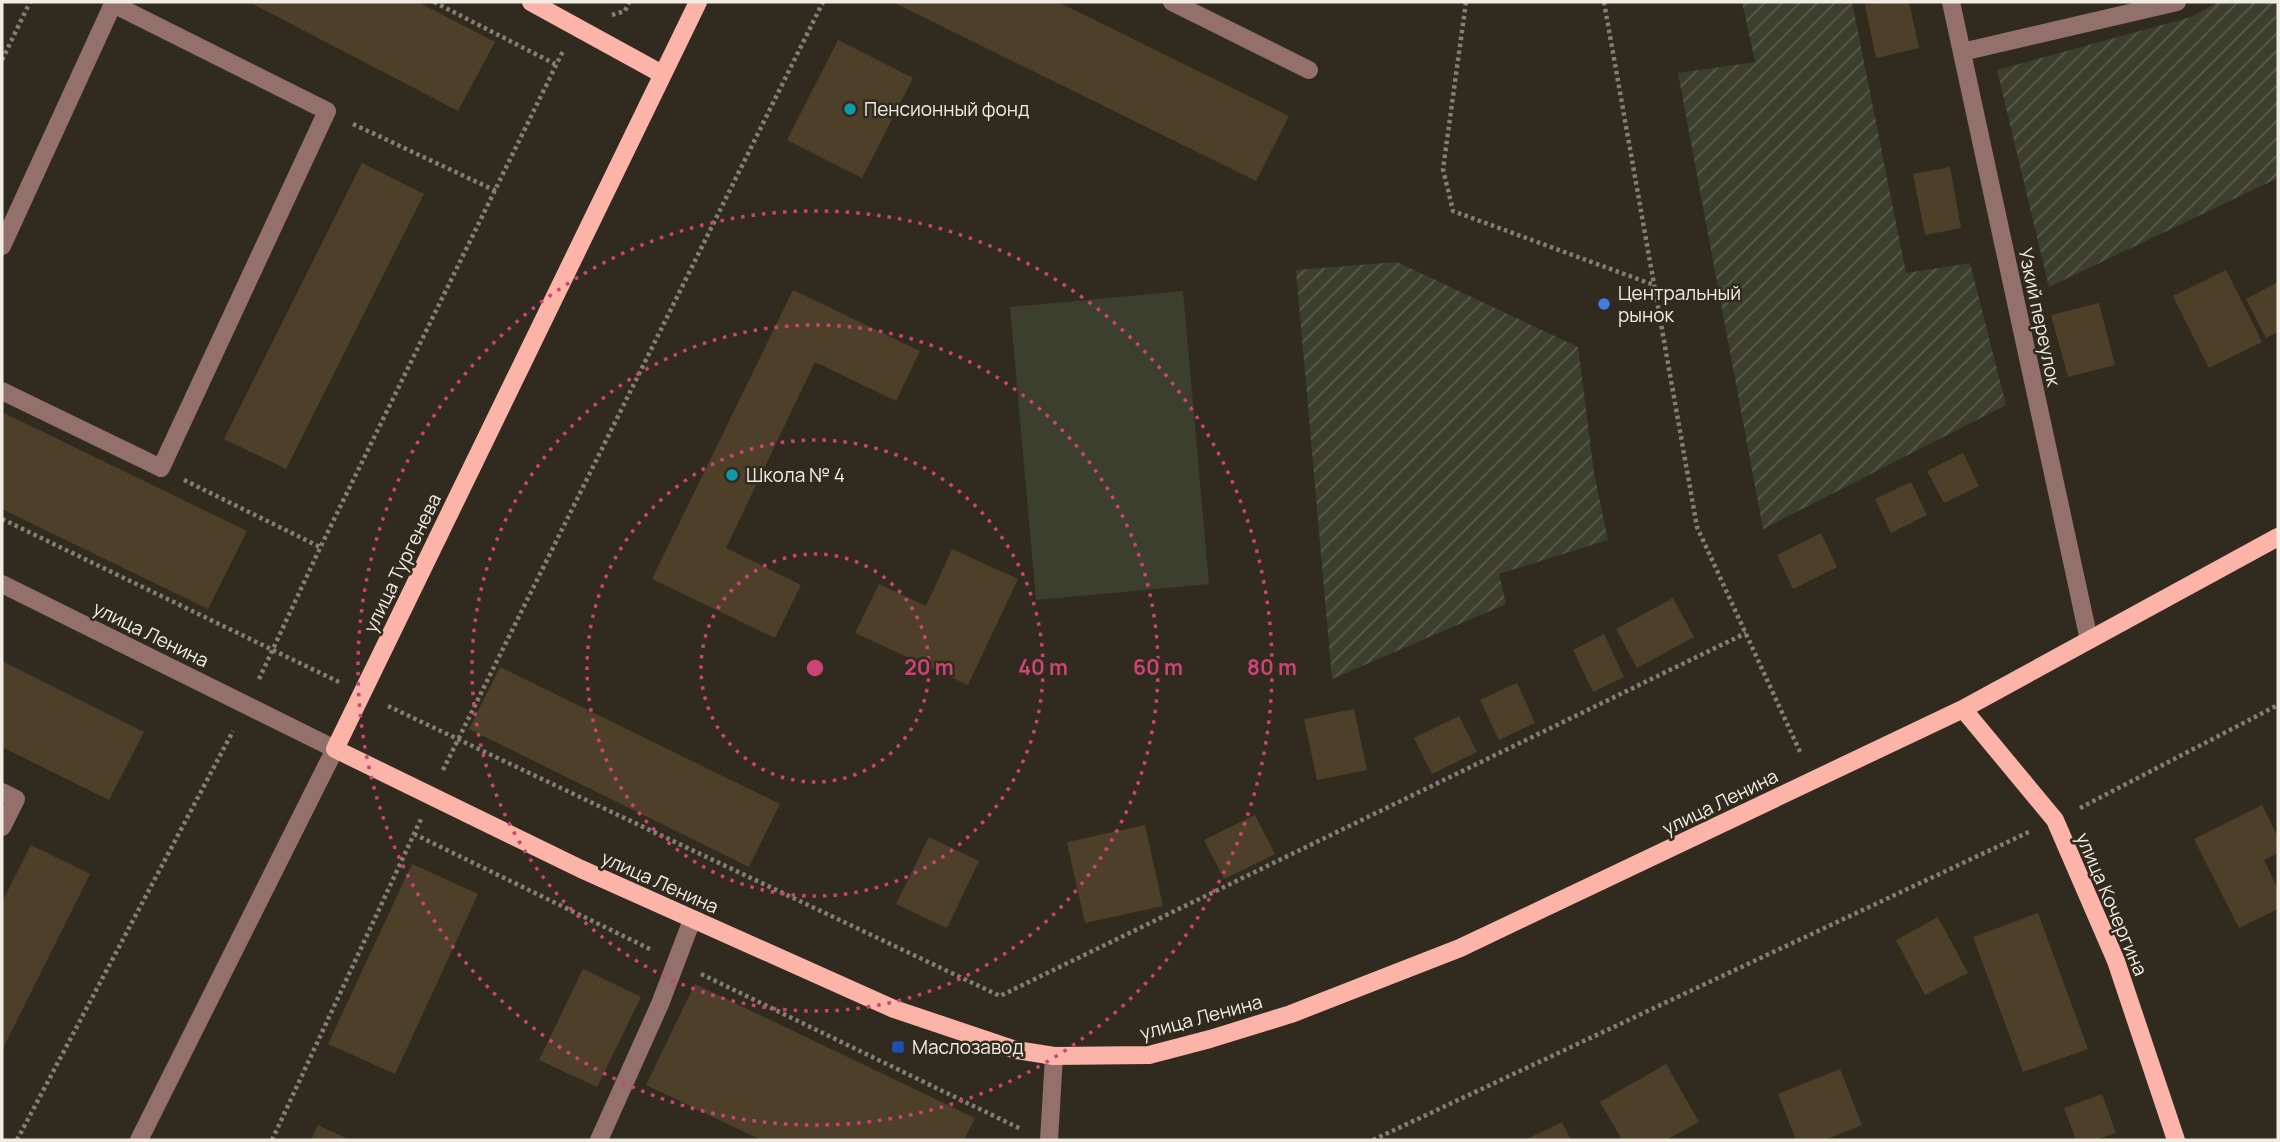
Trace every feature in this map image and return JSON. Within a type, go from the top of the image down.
[{"type":"main road","points":[[531,2],[662,74]]},
{"type":"main road","name":"улица Тургенева","points":[[335,749],[698,2]]},
{"type":"main road","name":"улица Ленина","points":[[335,749],[581,869],[894,1009],[1016,1051],[1054,1056],[1149,1055],[1210,1040],[1291,1014],[1460,948],[1963,709],[2278,537]]},
{"type":"main road","name":"улица Кочергина","points":[[1963,709],[2055,820],[2116,961],[2176,1140]]},
{"type":"street","points":[[1171,2],[1309,70]]},
{"type":"street","name":"Узкий переулок","points":[[1951,2],[2089,640]]},
{"type":"street","points":[[1962,52],[2177,2]]},
{"type":"street","points":[[2,246],[113,4],[327,111],[161,468],[2,391]]},
{"type":"street","name":"улица Ленина","points":[[2,584],[335,749]]},
{"type":"street","name":"улица Тургенева","points":[[139,1140],[335,749]]},
{"type":"street","points":[[2,792],[16,799],[2,827]]},
{"type":"street","points":[[605,1138],[692,920]]},
{"type":"street","points":[[1049,1140],[1054,1056]]},
{"type":"path","points":[[2,60],[30,2]]},
{"type":"path","points":[[435,2],[555,65]]},
{"type":"path","points":[[16,1140],[246,705],[555,65],[577,27],[625,11],[629,2]]},
{"type":"path","points":[[272,1140],[457,740],[822,2]]},
{"type":"path","points":[[1466,2],[1443,169],[1453,211],[1654,285]]},
{"type":"path","points":[[1604,2],[1697,527],[1813,781]]},
{"type":"path","points":[[327,111],[496,191]]},
{"type":"path","points":[[161,468],[320,548]]},
{"type":"path","points":[[2,519],[457,740],[1000,996],[1746,633]]},
{"type":"path","points":[[1373,1140],[2055,820],[2278,705]]},
{"type":"path","points":[[414,834],[1031,1134]]},
{"type":"green space","points":[[1742,2],[1852,2],[1906,273],[1970,263],[2006,405],[1763,529],[1678,73],[1755,62]]},
{"type":"green space","points":[[2218,2],[2278,2],[2278,178],[2049,287],[1997,70],[2191,17]]},
{"type":"green space","points":[[1397,262],[1578,347],[1594,473],[1608,540],[1499,574],[1506,604],[1332,679],[1296,270]]},
{"type":"green space","points":[[1183,291],[1209,584],[1036,600],[1010,307]]},
{"type":"building","points":[[249,2],[418,2],[495,42],[458,111]]},
{"type":"building","points":[[893,2],[1058,2],[1289,116],[1256,181]]},
{"type":"building","points":[[1909,2],[1919,48],[1876,58],[1865,5]]},
{"type":"building","name":"Пенсионный фонд","points":[[838,40],[913,78],[862,178],[787,140]]},
{"type":"building","points":[[362,163],[424,194],[286,469],[224,439]]},
{"type":"building","points":[[1950,167],[1961,228],[1925,235],[1913,174]]},
{"type":"building","points":[[2226,270],[2262,342],[2209,368],[2173,296]]},
{"type":"building","points":[[2278,282],[2278,332],[2266,338],[2246,299]]},
{"type":"building","name":"Школа № 4","points":[[793,290],[920,351],[896,401],[815,362],[726,548],[801,585],[775,638],[652,579]]},
{"type":"building","points":[[2099,303],[2115,365],[2068,377],[2051,315]]},
{"type":"building","points":[[2,412],[247,531],[208,609],[2,509]]},
{"type":"building","points":[[1963,453],[1979,486],[1944,503],[1927,471]]},
{"type":"building","points":[[1911,482],[1927,515],[1891,533],[1875,499]]},
{"type":"building","points":[[1821,533],[1837,567],[1793,589],[1777,555]]},
{"type":"building","points":[[952,549],[1018,579],[968,685],[855,633],[879,584],[926,606]]},
{"type":"building","points":[[1673,598],[1694,637],[1637,668],[1616,629]]},
{"type":"building","points":[[1604,634],[1624,677],[1593,692],[1573,650]]},
{"type":"building","points":[[2,661],[144,732],[109,800],[2,747]]},
{"type":"building","points":[[500,667],[780,804],[749,867],[469,729]]},
{"type":"building","points":[[1517,683],[1535,723],[1499,740],[1480,700]]},
{"type":"building","points":[[1354,709],[1367,770],[1317,780],[1304,719]]},
{"type":"building","points":[[1459,716],[1477,752],[1432,774],[1414,738]]},
{"type":"building","points":[[2262,805],[2278,837],[2278,853],[2264,860],[2278,889],[2278,909],[2239,928],[2194,839]]},
{"type":"building","points":[[1255,815],[1275,854],[1224,879],[1204,840]]},
{"type":"building","points":[[1145,825],[1163,906],[1085,923],[1067,842]]},
{"type":"building","points":[[929,837],[979,861],[947,928],[896,904]]},
{"type":"building","points":[[31,845],[90,874],[2,1050],[2,902]]},
{"type":"building","points":[[412,864],[478,894],[395,1074],[328,1044]]},
{"type":"building","points":[[2038,913],[2088,1049],[2023,1072],[1973,937]]},
{"type":"building","points":[[1938,917],[1968,973],[1925,995],[1896,940]]},
{"type":"building","points":[[583,969],[641,997],[597,1087],[539,1060]]},
{"type":"building","points":[[695,984],[975,1118],[964,1140],[761,1140],[646,1085]]},
{"type":"building","points":[[1666,1064],[1699,1122],[1666,1140],[1622,1140],[1600,1102]]},
{"type":"building","points":[[1840,1069],[1862,1125],[1825,1140],[1796,1140],[1778,1094]]},
{"type":"building","points":[[2102,1094],[2116,1133],[2095,1140],[2076,1140],[2064,1108]]},
{"type":"building","points":[[1562,1122],[1571,1140],[1525,1140]]},
{"type":"building","points":[[318,1125],[350,1140],[311,1140]]},
{"type":"place","name":"Пенсионный фонд","points":[[850,109]]},
{"type":"place","name":"Центральный рынок","points":[[1604,304]]},
{"type":"place","name":"Школа № 4","points":[[732,475]]},
{"type":"place","name":"Маслозавод","points":[[898,1047]]}]
